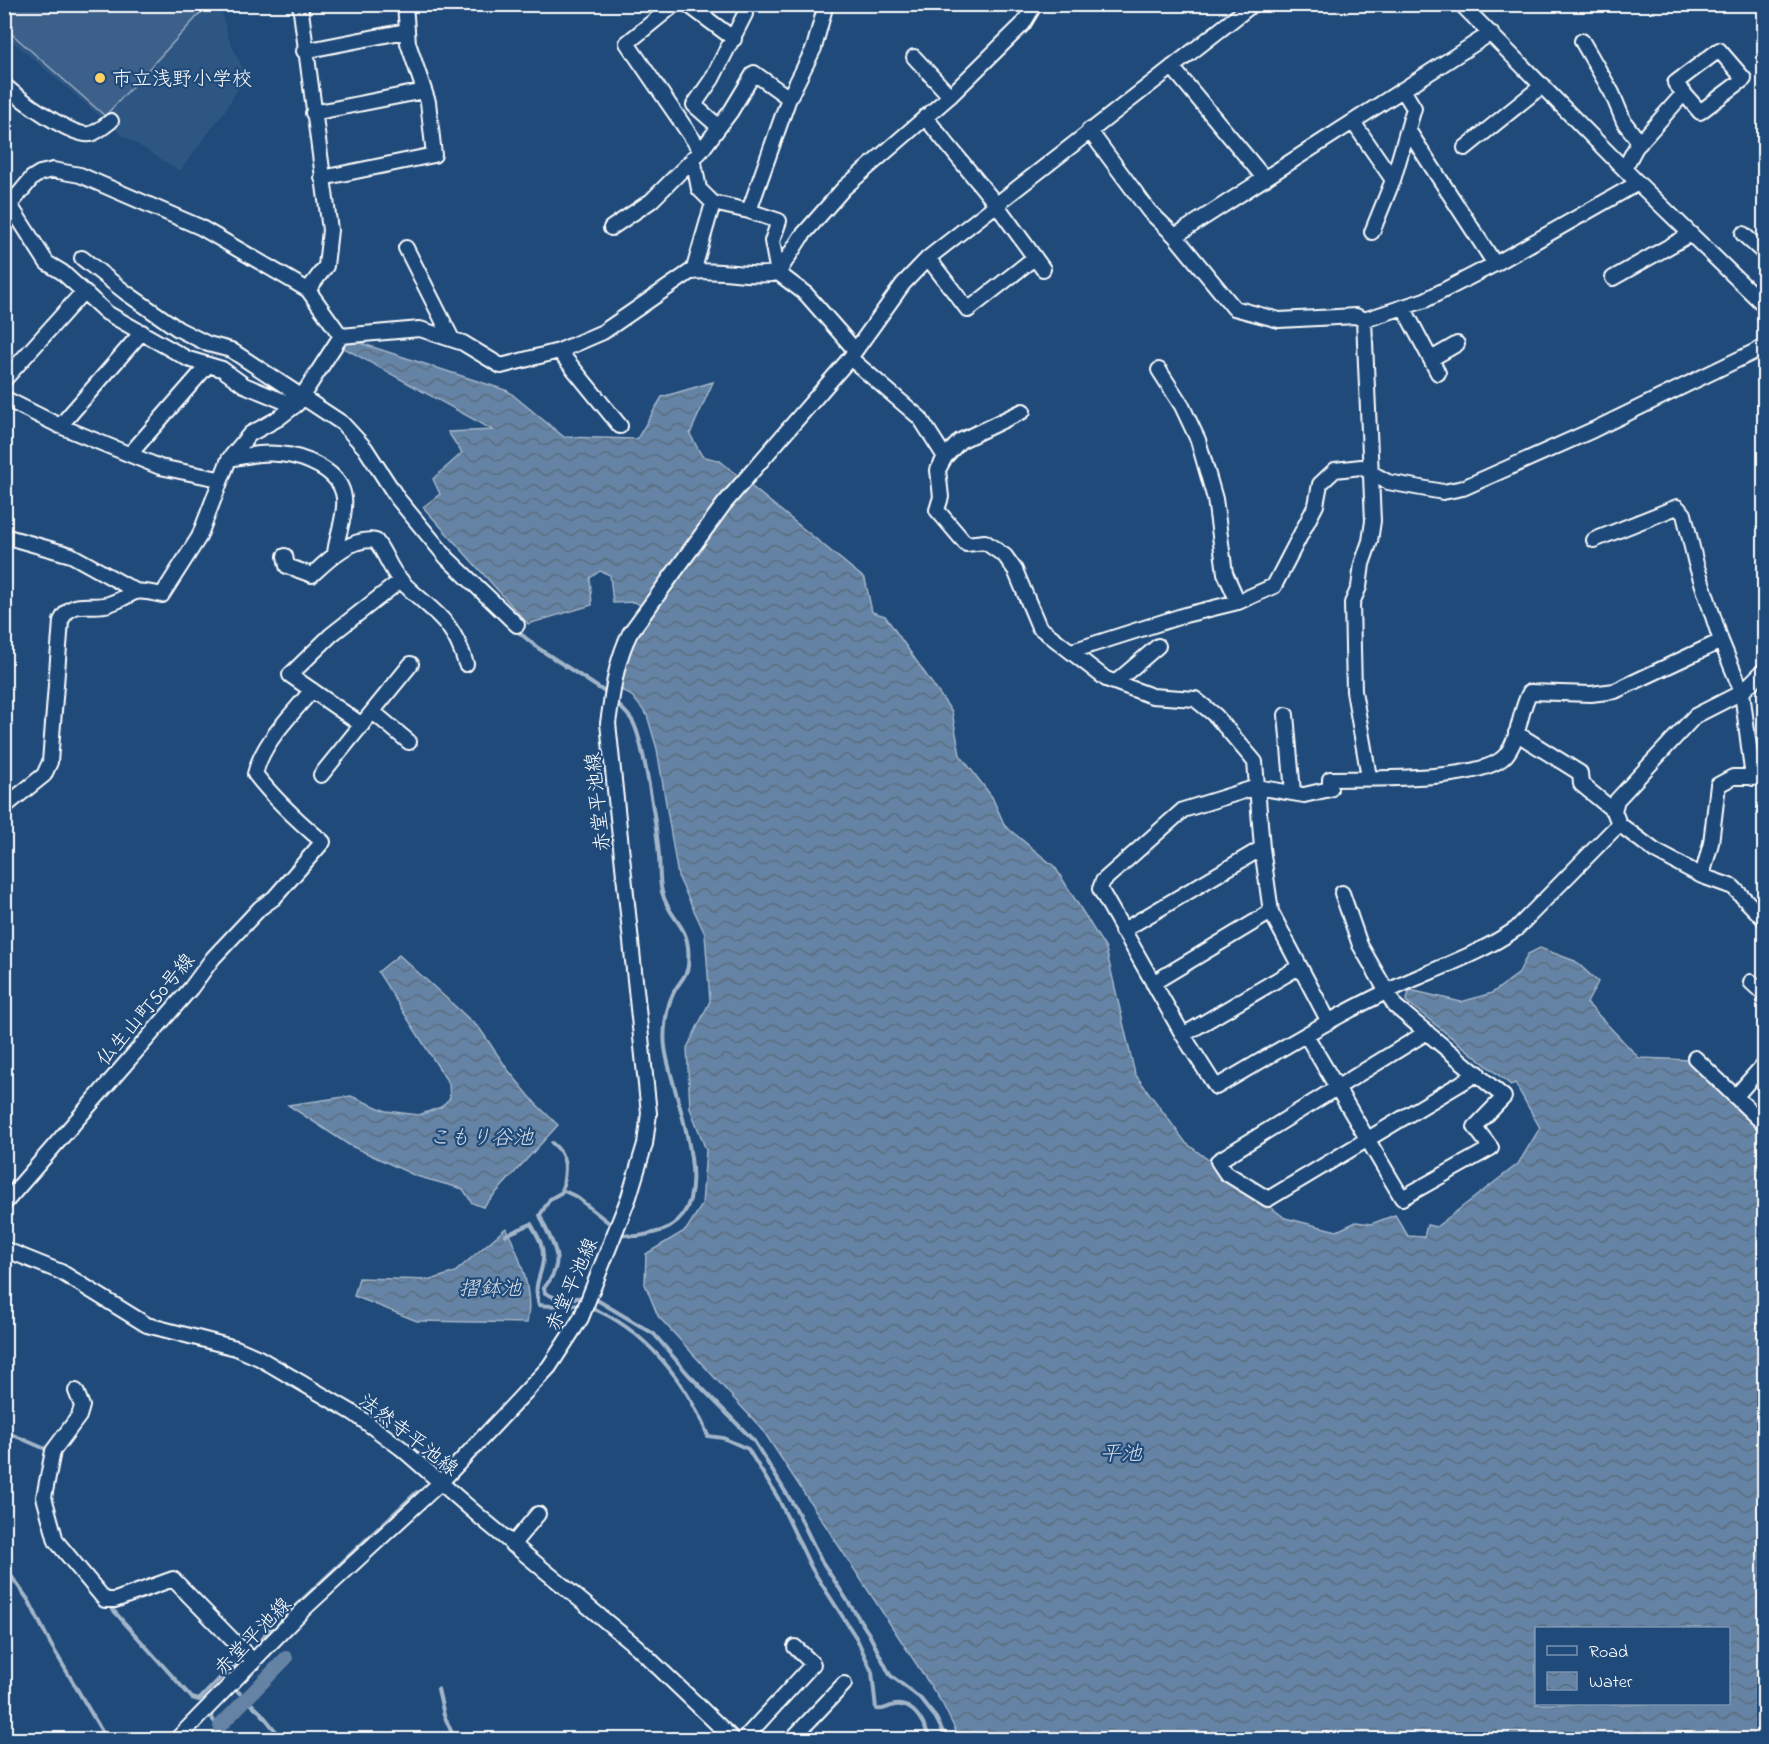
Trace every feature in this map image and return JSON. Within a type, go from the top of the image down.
[{"type":"street","points":[[300,4],[304,51],[330,230],[330,251],[326,266],[308,290]]},
{"type":"street","points":[[322,178],[434,155],[428,102],[406,31],[405,4]]},
{"type":"street","points":[[675,4],[627,43],[697,154],[699,189],[713,203],[779,221],[772,241],[778,273],[806,294],[853,354],[920,418],[945,457]]},
{"type":"street","points":[[687,4],[734,39]]},
{"type":"street","points":[[749,211],[789,98],[814,48],[826,4]]},
{"type":"street","points":[[4,536],[71,555],[134,590],[162,595],[199,537],[212,507],[219,479],[229,459],[250,434],[302,397],[339,340],[420,329],[452,339],[501,366],[559,351],[603,332],[693,272],[702,270],[762,276],[778,273],[801,237],[844,188],[950,96],[1023,24],[1035,4]]},
{"type":"street","name":"赤堂平池線","points":[[176,1740],[304,1609],[440,1483],[549,1367],[581,1318],[629,1197],[645,1144],[649,1113],[608,723],[613,679],[620,653],[630,633],[743,480],[853,354],[903,284],[928,258],[1253,4]]},
{"type":"street","points":[[1461,4],[1638,183],[1764,305]]},
{"type":"street","points":[[719,127],[694,105],[712,79],[745,14]]},
{"type":"street","points":[[304,51],[406,31]]},
{"type":"street","points":[[1175,236],[1491,33]]},
{"type":"street","points":[[1582,41],[1612,93],[1624,122],[1640,143]]},
{"type":"street","points":[[1719,50],[1744,79],[1700,112],[1684,93],[1675,83],[1719,50]]},
{"type":"street","points":[[915,57],[950,96]]},
{"type":"street","points":[[1172,67],[1264,179]]},
{"type":"street","points":[[611,228],[651,201],[697,154],[719,127],[753,73],[789,98]]},
{"type":"street","points":[[4,85],[20,98],[78,132],[91,134],[111,121]]},
{"type":"street","points":[[1465,148],[1543,85]]},
{"type":"street","points":[[1372,232],[1393,180],[1414,108],[1403,90]]},
{"type":"street","points":[[313,113],[424,91]]},
{"type":"street","points":[[1624,169],[1640,143],[1684,93]]},
{"type":"street","points":[[925,117],[996,204],[1039,263],[968,310],[928,258]]},
{"type":"street","points":[[1353,122],[1393,180]]},
{"type":"street","points":[[1089,130],[1149,211],[1175,236],[1234,308],[1279,320],[1356,316],[1364,320],[1425,300],[1495,264],[1638,183]]},
{"type":"street","points":[[1408,130],[1495,264]]},
{"type":"street","points":[[302,397],[244,385],[222,369],[188,359],[107,313],[47,262],[7,208],[32,178],[53,170],[66,170],[200,227],[308,290],[339,340]]},
{"type":"street","points":[[693,272],[713,203]]},
{"type":"street","points":[[1613,278],[1691,234]]},
{"type":"street","points":[[1743,234],[1764,254]]},
{"type":"street","points":[[406,248],[452,339]]},
{"type":"street","points":[[82,258],[178,330],[208,344],[231,350],[355,435],[398,499],[447,558],[517,625]]},
{"type":"street","points":[[4,380],[83,292]]},
{"type":"street","points":[[1403,307],[1438,373]]},
{"type":"street","points":[[1364,320],[1373,521],[1370,541],[1362,564],[1359,587],[1352,603],[1354,692],[1369,777]]},
{"type":"street","points":[[60,426],[142,332]]},
{"type":"street","points":[[1431,359],[1457,345]]},
{"type":"street","points":[[1072,651],[1185,615],[1238,602],[1274,586],[1316,505],[1320,484],[1335,470],[1361,467],[1388,482],[1443,492],[1463,488],[1575,439],[1764,347]]},
{"type":"street","points":[[559,351],[620,426]]},
{"type":"street","points":[[130,454],[208,365]]},
{"type":"street","points":[[1159,370],[1182,406],[1198,440],[1215,499],[1225,573],[1238,602]]},
{"type":"street","points":[[4,398],[60,426],[160,466],[219,479]]},
{"type":"street","points":[[1023,411],[960,441],[945,457],[938,470],[941,497],[937,510],[966,544],[985,542],[1005,556],[1015,570],[1039,627],[1106,678],[1152,696],[1195,699],[1216,716],[1255,762],[1262,848],[1271,912],[1329,1022]]},
{"type":"street","points":[[229,459],[254,454],[279,453],[321,467],[333,476],[341,485],[344,499],[335,553]]},
{"type":"street","points":[[1594,540],[1677,507],[1684,514],[1696,564],[1721,641],[1742,692],[1759,778],[1733,777],[1718,785],[1711,843],[1702,876]]},
{"type":"street","points":[[285,556],[287,566],[312,575],[335,553],[369,540],[376,541],[401,580],[448,624],[459,640],[466,664]]},
{"type":"street","points":[[362,725],[290,675],[331,635],[401,580]]},
{"type":"street","points":[[4,807],[44,775],[50,762],[63,615],[75,605],[109,604],[134,590]]},
{"type":"street","points":[[1721,641],[1615,691],[1591,694],[1530,692],[1516,733],[1504,757],[1490,766],[1458,774],[1330,779],[1330,789],[1304,795],[1257,787],[1183,810],[1103,881],[1100,889],[1122,931],[1216,1087],[1329,1022],[1388,991],[1489,946],[1516,929],[1617,818],[1617,801],[1695,716],[1742,692],[1764,670]]},
{"type":"street","points":[[1116,682],[1158,646]]},
{"type":"street","points":[[321,775],[411,664]]},
{"type":"street","name":"仏生山町50号線","points":[[4,1204],[191,988],[213,958],[260,908],[274,898],[321,843],[299,823],[255,774],[259,759],[270,742],[312,690]]},
{"type":"street","points":[[373,712],[409,742]]},
{"type":"street","points":[[1286,715],[1293,792]]},
{"type":"street","points":[[1516,733],[1580,772],[1581,784],[1654,851],[1702,876],[1742,893],[1764,920]]},
{"type":"street","points":[[1122,931],[1262,848]]},
{"type":"street","points":[[1306,1035],[1402,1198],[1491,1148],[1475,1127],[1504,1097],[1395,1006],[1360,945],[1342,893]]},
{"type":"street","points":[[1153,983],[1271,912]]},
{"type":"street","points":[[1183,1035],[1299,967]]},
{"type":"street","points":[[1751,981],[1764,994]]},
{"type":"street","points":[[1427,1032],[1218,1161],[1226,1173],[1268,1199],[1478,1073]]},
{"type":"street","points":[[1695,1058],[1764,1124]]},
{"type":"street","points":[[1736,1096],[1764,1064]]},
{"type":"street","name":"法然寺平池線","points":[[4,1249],[61,1272],[147,1325],[236,1348],[259,1358],[355,1414],[401,1448],[512,1545],[670,1676],[734,1740]]},
{"type":"street","points":[[76,1391],[82,1406],[79,1416],[53,1452],[44,1497],[56,1541],[105,1600],[115,1600],[173,1579],[254,1662]]},
{"type":"street","points":[[512,1545],[538,1514]]},
{"type":"street","points":[[743,1740],[780,1691],[813,1664],[795,1647]]},
{"type":"street","points":[[791,1740],[844,1684]]},
{"type":"shaded area","name":"市立浅野小学校","points":[[5,4],[208,5],[105,116],[5,28]]},
{"type":"shaded area","points":[[5,5],[220,5],[228,37],[246,76],[224,112],[180,171],[122,135],[5,35]]},
{"type":"water","name":"平池","points":[[351,340],[508,391],[564,437],[637,439],[662,397],[713,382],[690,434],[702,456],[720,461],[865,579],[872,612],[885,616],[952,712],[960,755],[992,797],[1005,826],[1055,867],[1106,949],[1135,1074],[1186,1143],[1285,1218],[1337,1231],[1356,1222],[1371,1224],[1395,1215],[1408,1236],[1424,1237],[1427,1225],[1436,1227],[1518,1164],[1540,1128],[1515,1083],[1511,1085],[1406,1001],[1410,990],[1461,1002],[1492,993],[1518,974],[1528,954],[1540,948],[1575,961],[1598,982],[1587,1003],[1639,1058],[1692,1060],[1764,1129],[1764,1739],[960,1739],[942,1703],[762,1429],[658,1316],[645,1284],[646,1254],[686,1230],[702,1205],[706,1150],[690,1108],[687,1048],[710,1001],[705,934],[678,876],[657,749],[647,715],[632,696],[620,689],[627,657],[635,640],[653,614],[635,602],[613,603],[610,575],[600,571],[590,578],[592,605],[528,624],[423,507],[440,494],[433,479],[462,453],[448,432],[493,430],[342,347]]},
{"type":"water","name":"こもり谷池","points":[[399,955],[480,1029],[508,1070],[536,1104],[558,1125],[483,1207],[472,1203],[463,1189],[416,1176],[349,1145],[288,1105],[351,1096],[386,1111],[419,1115],[441,1107],[450,1098],[449,1084],[378,972]]},
{"type":"water","name":"摺鉢池","points":[[506,1228],[521,1262],[527,1287],[529,1311],[527,1323],[417,1321],[354,1296],[359,1278],[431,1280],[455,1272]]},
{"type":"waterway","points":[[516,630],[538,648],[608,694]]},
{"type":"waterway","points":[[615,702],[629,716],[637,733],[653,808],[662,892],[687,941],[688,966],[669,1006],[664,1041],[684,1122],[690,1152],[692,1180],[688,1204],[676,1223],[640,1236],[631,1236],[619,1231]]},
{"type":"waterway","points":[[552,1143],[564,1159],[562,1192]]},
{"type":"waterway","points":[[613,1226],[575,1196],[564,1191],[550,1199],[540,1215],[553,1243],[557,1259],[551,1277],[544,1288],[545,1293],[558,1299],[592,1297],[654,1334],[688,1374],[754,1441],[796,1509],[821,1560],[869,1634],[890,1675],[920,1698],[936,1718],[947,1740]]},
{"type":"waterway","points":[[506,1235],[531,1224],[538,1236],[543,1254],[537,1286],[539,1305],[583,1305],[609,1316],[628,1329],[646,1343],[676,1377],[708,1436],[723,1438],[748,1449],[778,1498],[812,1569],[857,1639],[872,1672],[876,1709],[895,1705],[908,1707],[918,1716],[931,1740]]},
{"type":"waterway","points":[[4,1431],[50,1451]]},
{"type":"waterway","points":[[111,1603],[113,1610],[192,1698],[199,1700],[230,1668],[256,1650],[268,1629],[275,1629],[287,1614],[417,1492]]},
{"type":"waterway","points":[[4,1566],[29,1601],[50,1643],[107,1740]]},
{"type":"waterway","points":[[220,1726],[286,1658]]},
{"type":"waterway","points":[[233,1687],[261,1713],[283,1740]]},
{"type":"waterway","points":[[438,1689],[444,1715],[455,1740]]},
{"type":"waterway","points":[[210,1711],[213,1720],[230,1740]]},
{"type":"place","name":"市立浅野小学校","points":[[100,78]]}]
